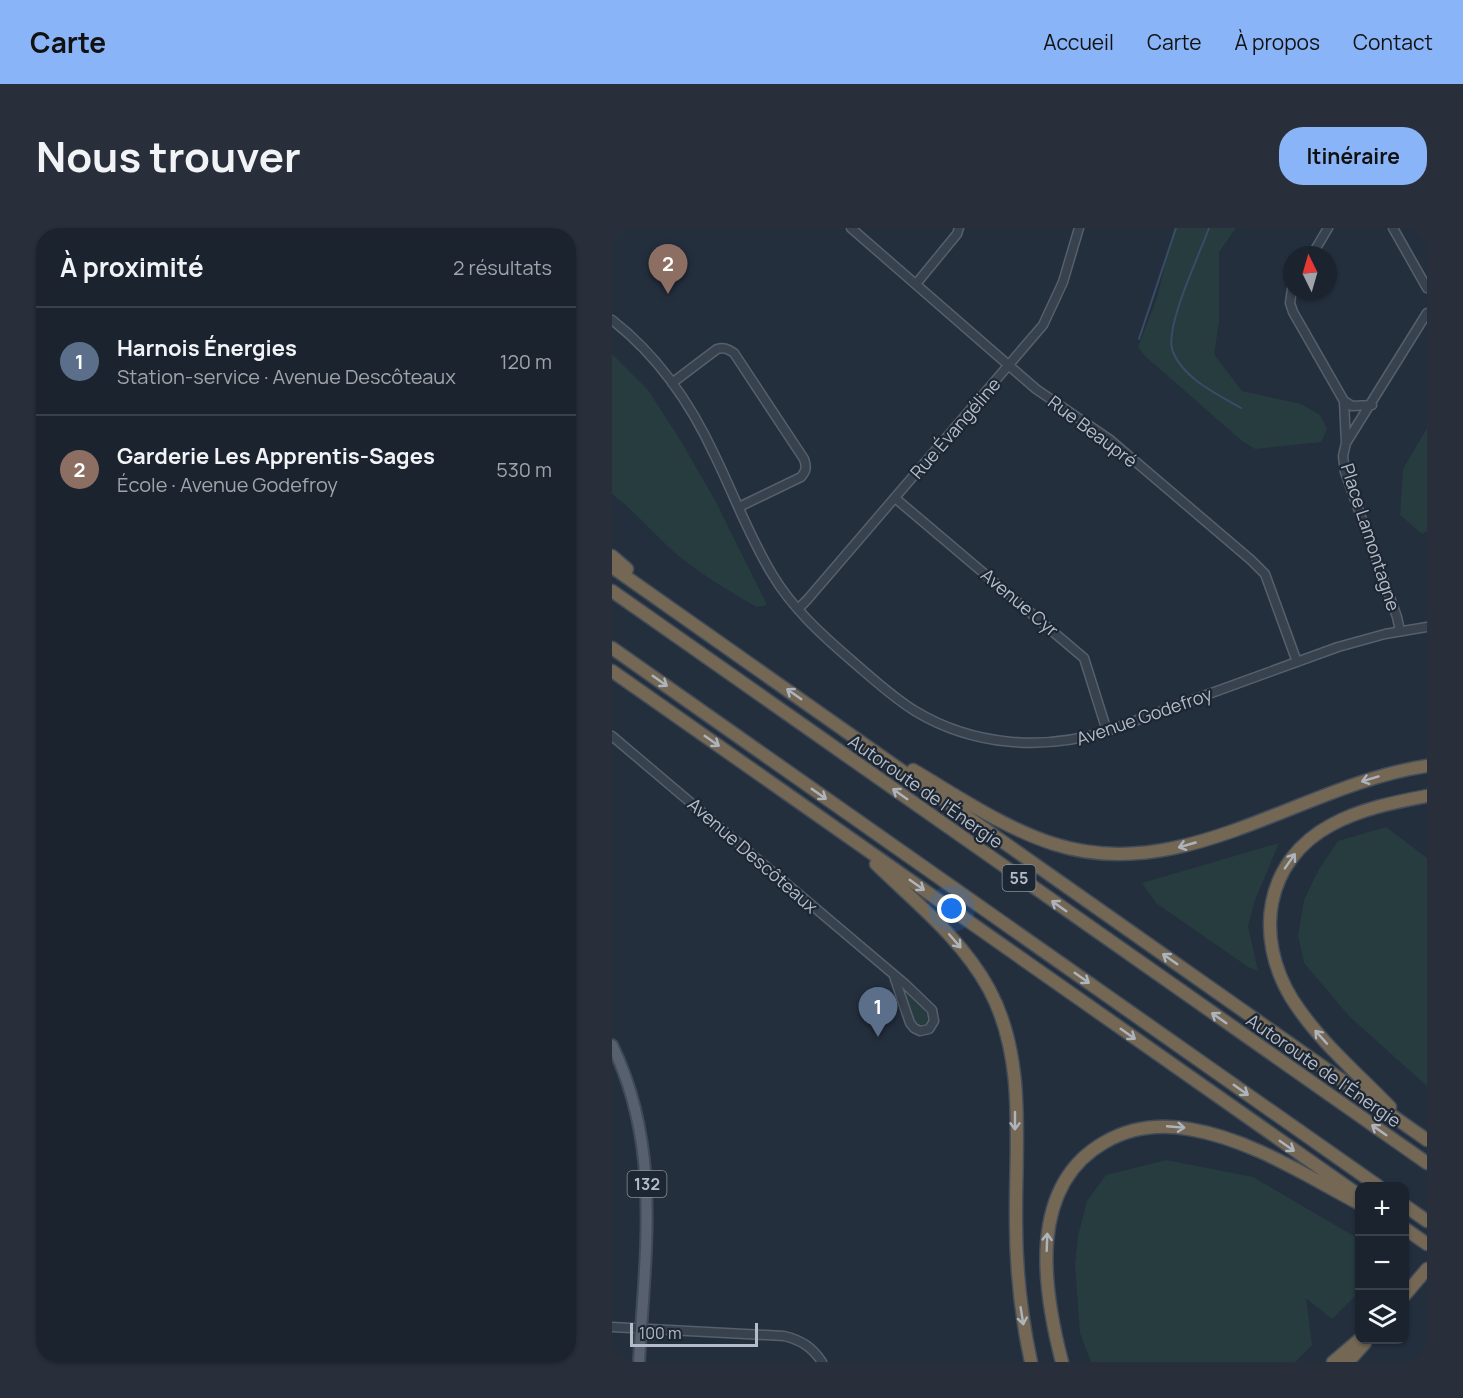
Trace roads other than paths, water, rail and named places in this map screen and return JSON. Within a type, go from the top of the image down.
[{"type":"highway","points":[[612,555],[656,597]]},
{"type":"highway","points":[[612,567],[1427,1140]]},
{"type":"highway","name":"Autoroute de l'Énergie","points":[[612,591],[1427,1163]]},
{"type":"highway","name":"55","points":[[612,648],[1372,1182]]},
{"type":"highway","points":[[612,671],[1355,1193]]},
{"type":"highway","points":[[612,676],[647,695]]},
{"type":"highway","points":[[842,728],[1010,826],[1056,845],[1101,854],[1150,853],[1183,846],[1352,785],[1388,774],[1427,766]]},
{"type":"highway","points":[[1407,1126],[1323,1039],[1299,1008],[1277,968],[1269,922],[1280,877],[1290,860],[1311,838],[1329,826],[1351,816],[1427,796]]},
{"type":"highway","points":[[852,840],[961,948],[989,989],[1005,1028],[1012,1055],[1015,1082],[1018,1278],[1031,1362]]},
{"type":"highway","points":[[1062,1362],[1048,1286],[1047,1239],[1050,1215],[1057,1194],[1069,1174],[1085,1156],[1106,1141],[1129,1131],[1152,1127],[1178,1127],[1204,1132],[1275,1159],[1355,1202]]},
{"type":"highway","points":[[1409,1208],[1427,1221]]},
{"type":"highway","points":[[1409,1232],[1424,1242]]},
{"type":"highway","points":[[1409,1290],[1427,1269]]},
{"type":"highway","points":[[1333,1362],[1355,1343]]},
{"type":"highway","points":[[1348,1362],[1364,1344]]},
{"type":"main road","name":"132","points":[[612,1045],[627,1079],[636,1108],[646,1169],[648,1219],[639,1362]]},
{"type":"street","name":"Rue Beaupré","points":[[851,228],[1009,365],[1050,399],[1108,439],[1259,568],[1265,574],[1270,586],[1297,662]]},
{"type":"street","points":[[916,284],[957,234],[959,228]]},
{"type":"street","name":"Rue Évangéline","points":[[798,609],[1035,336],[1050,313],[1063,282],[1079,228]]},
{"type":"street","points":[[1317,246],[1328,228]]},
{"type":"street","points":[[1393,228],[1427,288]]},
{"type":"street","name":"Place Lamontagne","points":[[1290,300],[1293,312],[1344,401],[1345,472],[1400,631]]},
{"type":"street","name":"Place Lamontagne","points":[[1346,443],[1372,405],[1427,313]]},
{"type":"street","name":"Avenue Godefroy","points":[[612,320],[639,344],[672,383],[706,438],[772,573],[798,609],[832,644],[895,697],[921,714],[954,729],[991,739],[1033,744],[1073,741],[1107,731],[1355,642],[1427,627]]},
{"type":"street","points":[[672,383],[717,349],[729,349],[735,352],[804,459],[806,472],[801,477],[739,507]]},
{"type":"street","points":[[1344,401],[1352,406],[1372,405]]},
{"type":"street","name":"Avenue Cyr","points":[[895,498],[1084,658],[1107,731]]},
{"type":"street","name":"Avenue Descôteaux","points":[[612,736],[905,984],[932,1010],[935,1019],[929,1029],[918,1030],[911,1025],[894,976]]},
{"type":"street","points":[[612,1327],[789,1337],[807,1345],[822,1362]]},
{"type":"waterway","points":[[1139,339],[1176,228]]},
{"type":"waterway","points":[[1209,228],[1184,291],[1171,341],[1178,362],[1193,378],[1241,408]]},
{"type":"place","name":"Garderie Les Apprentis-Sages","points":[[668,294]]},
{"type":"place","name":"Harnois Énergies","points":[[878,1037]]}]
